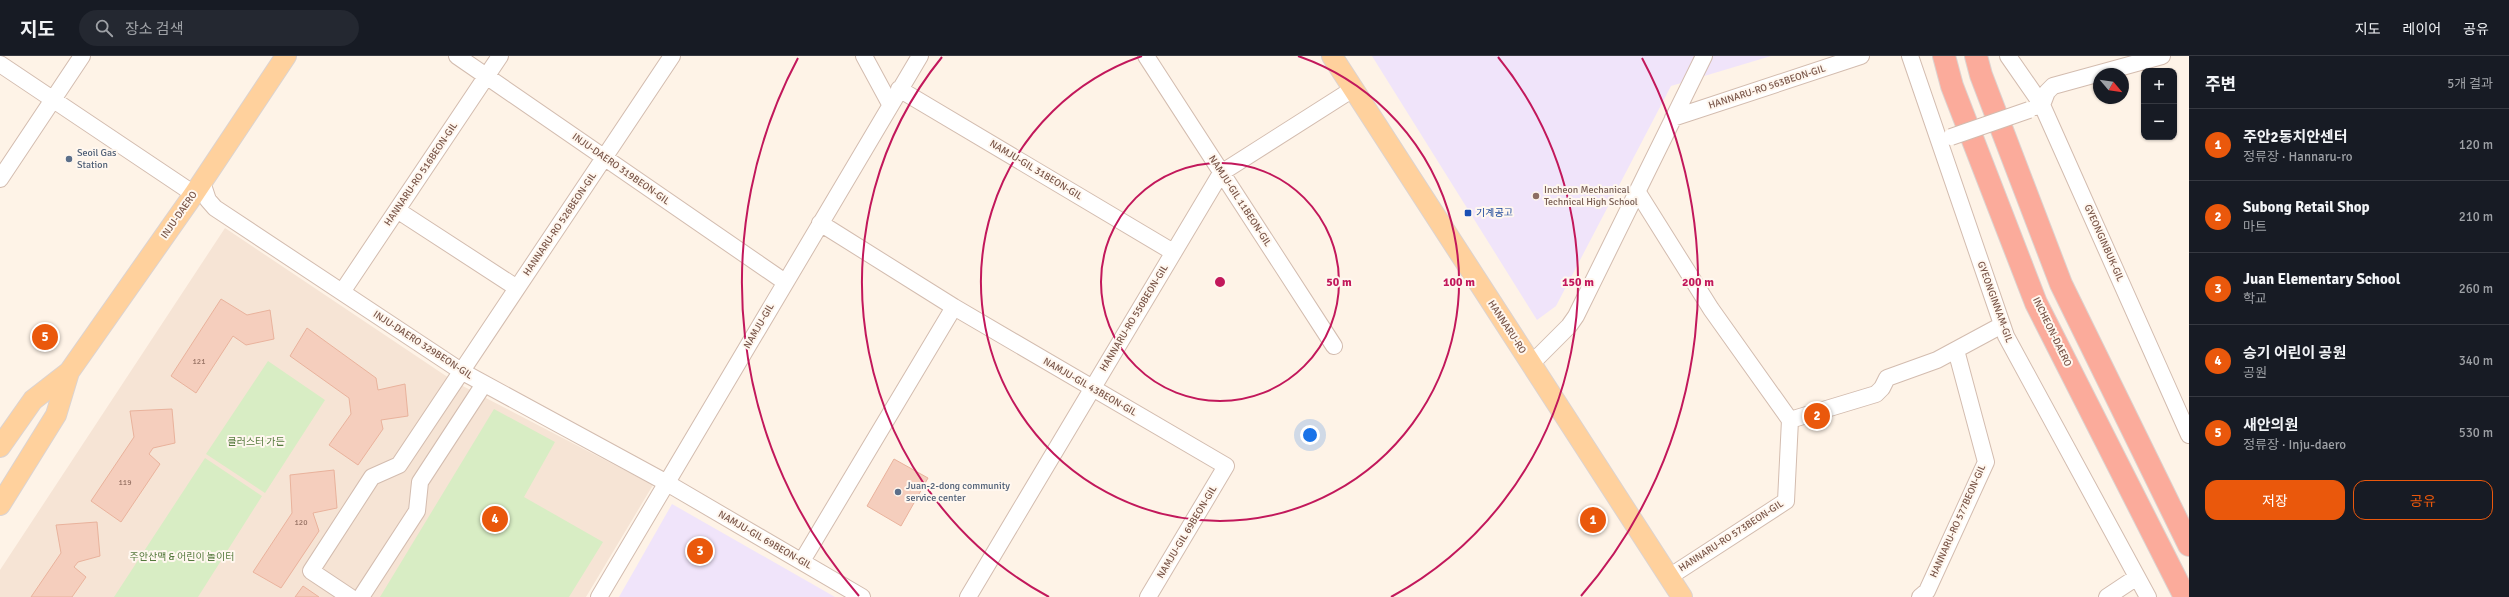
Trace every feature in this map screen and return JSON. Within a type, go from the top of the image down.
[{"type":"highway","name":"INCHEON-DAERO","points":[[1944,56],[1952,86],[2036,303],[2185,597]]},
{"type":"highway","points":[[1976,56],[1981,75],[2061,284],[2189,545]]},
{"type":"main road","name":"INJU-DAERO","points":[[0,447],[33,400],[69,372],[198,188],[286,56]]},
{"type":"main road","name":"HANNARU-RO","points":[[1332,56],[1682,597]]},
{"type":"main road","name":"INJU-DAERO","points":[[0,505],[56,415],[69,372]]},
{"type":"street","points":[[0,179],[82,56]]},
{"type":"street","name":"INJU-DAERO 319BEON-GIL","points":[[457,56],[785,282]]},
{"type":"street","name":"HANNARU-RO 516BEON-GIL","points":[[342,292],[500,56]]},
{"type":"street","name":"HANNARU-RO 526BEON-GIL","points":[[350,597],[311,571],[372,477],[399,465],[672,56]]},
{"type":"street","points":[[864,56],[890,104]]},
{"type":"street","name":"NAMJU-GIL","points":[[599,597],[890,104],[920,56]]},
{"type":"street","name":"NAMJU-GIL 11BEON-GIL","points":[[1146,56],[1334,346]]},
{"type":"street","points":[[1531,364],[1569,326],[1576,316],[1704,56]]},
{"type":"street","name":"HANNARU-RO 563BEON-GIL","points":[[1673,118],[1861,56]]},
{"type":"street","name":"GYEONGINNAM-GIL","points":[[1910,56],[1945,139],[2006,336],[2148,597]]},
{"type":"street","name":"GYEONGINBUK-GIL","points":[[2008,56],[2035,107],[2189,435]]},
{"type":"street","points":[[1945,139],[2035,107],[2053,86],[2162,56]]},
{"type":"street","points":[[0,64],[53,99],[198,188]]},
{"type":"street","name":"NAMJU-GIL 31BEON-GIL","points":[[899,89],[1173,252]]},
{"type":"street","name":"HANNARU-RO 550BEON-GIL","points":[[968,597],[1221,173],[1353,89]]},
{"type":"street","name":"INJU-DAERO 329BEON-GIL","points":[[198,188],[215,208],[461,371],[667,483]]},
{"type":"street","points":[[1637,191],[1719,320],[1790,420],[1876,394],[1882,388],[1887,378],[1937,360],[2002,326]]},
{"type":"street","points":[[397,210],[517,288]]},
{"type":"street","name":"NAMJU-GIL 43BEON-GIL","points":[[820,223],[954,307],[1226,466]]},
{"type":"street","points":[[802,561],[954,307]]},
{"type":"street","name":"HANNARU-RO 577BEON-GIL","points":[[1920,597],[1927,591],[1986,462],[1956,350]]},
{"type":"street","points":[[361,597],[417,511],[420,482],[484,384]]},
{"type":"street","name":"HANNARU-RO 573BEON-GIL","points":[[1669,577],[1786,501],[1790,420]]},
{"type":"street","name":"NAMJU-GIL 69BEON-GIL","points":[[1148,597],[1226,466]]},
{"type":"street","name":"NAMJU-GIL 69BEON-GIL","points":[[667,483],[862,597]]},
{"type":"street","points":[[2107,597],[2137,577]]},
{"type":"shaded area","name":"Incheon Mechanical Technical High School","points":[[1372,56],[1771,56],[1671,86],[1556,306],[1537,320]]},
{"type":"shaded area","points":[[225,228],[455,382],[653,485],[586,597],[0,597],[0,570]]},
{"type":"shaded area","points":[[672,504],[835,597],[619,597]]},
{"type":"green space","name":"클러스터 가든","points":[[268,361],[325,400],[265,493],[206,454]]},
{"type":"green space","points":[[494,409],[555,442],[524,497],[603,542],[569,597],[380,597]]},
{"type":"green space","name":"주안산맥 & 어린이 놀이터","points":[[205,458],[262,496],[198,597],[114,597]]},
{"type":"building","points":[[221,299],[247,315],[270,310],[274,339],[246,345],[233,336],[196,393],[171,376]]},
{"type":"building","points":[[307,328],[376,378],[378,390],[405,384],[408,416],[381,420],[383,429],[358,465],[329,445],[351,414],[349,398],[290,356]]},
{"type":"building","points":[[172,409],[175,443],[153,448],[149,454],[160,464],[121,522],[91,501],[134,437],[130,411]]},
{"type":"building","name":"Juan-2-dong community service center","points":[[894,459],[928,478],[901,526],[867,506]]},
{"type":"building","points":[[334,470],[337,508],[313,513],[319,531],[281,588],[253,572],[292,513],[290,475]]},
{"type":"building","points":[[97,522],[100,556],[78,562],[74,567],[86,577],[72,597],[31,597],[61,553],[56,525]]},
{"type":"building","points":[[303,586],[319,597],[295,597]]},
{"type":"place","name":"Seoil Gas Station","points":[[69,159]]},
{"type":"place","name":"Incheon Mechanical Technical High School","points":[[1536,196]]},
{"type":"place","name":"기계공고","points":[[1468,213]]},
{"type":"place","name":"새안의원","points":[[45,337]]},
{"type":"place","name":"Subong Retail Shop","points":[[1817,416]]},
{"type":"place","name":"Juan-2-dong community service center","points":[[898,492]]},
{"type":"place","name":"승기 어린이 공원","points":[[495,519]]},
{"type":"place","name":"주안2동치안센터","points":[[1593,520]]},
{"type":"place","name":"Juan Elementary School","points":[[700,551]]}]
